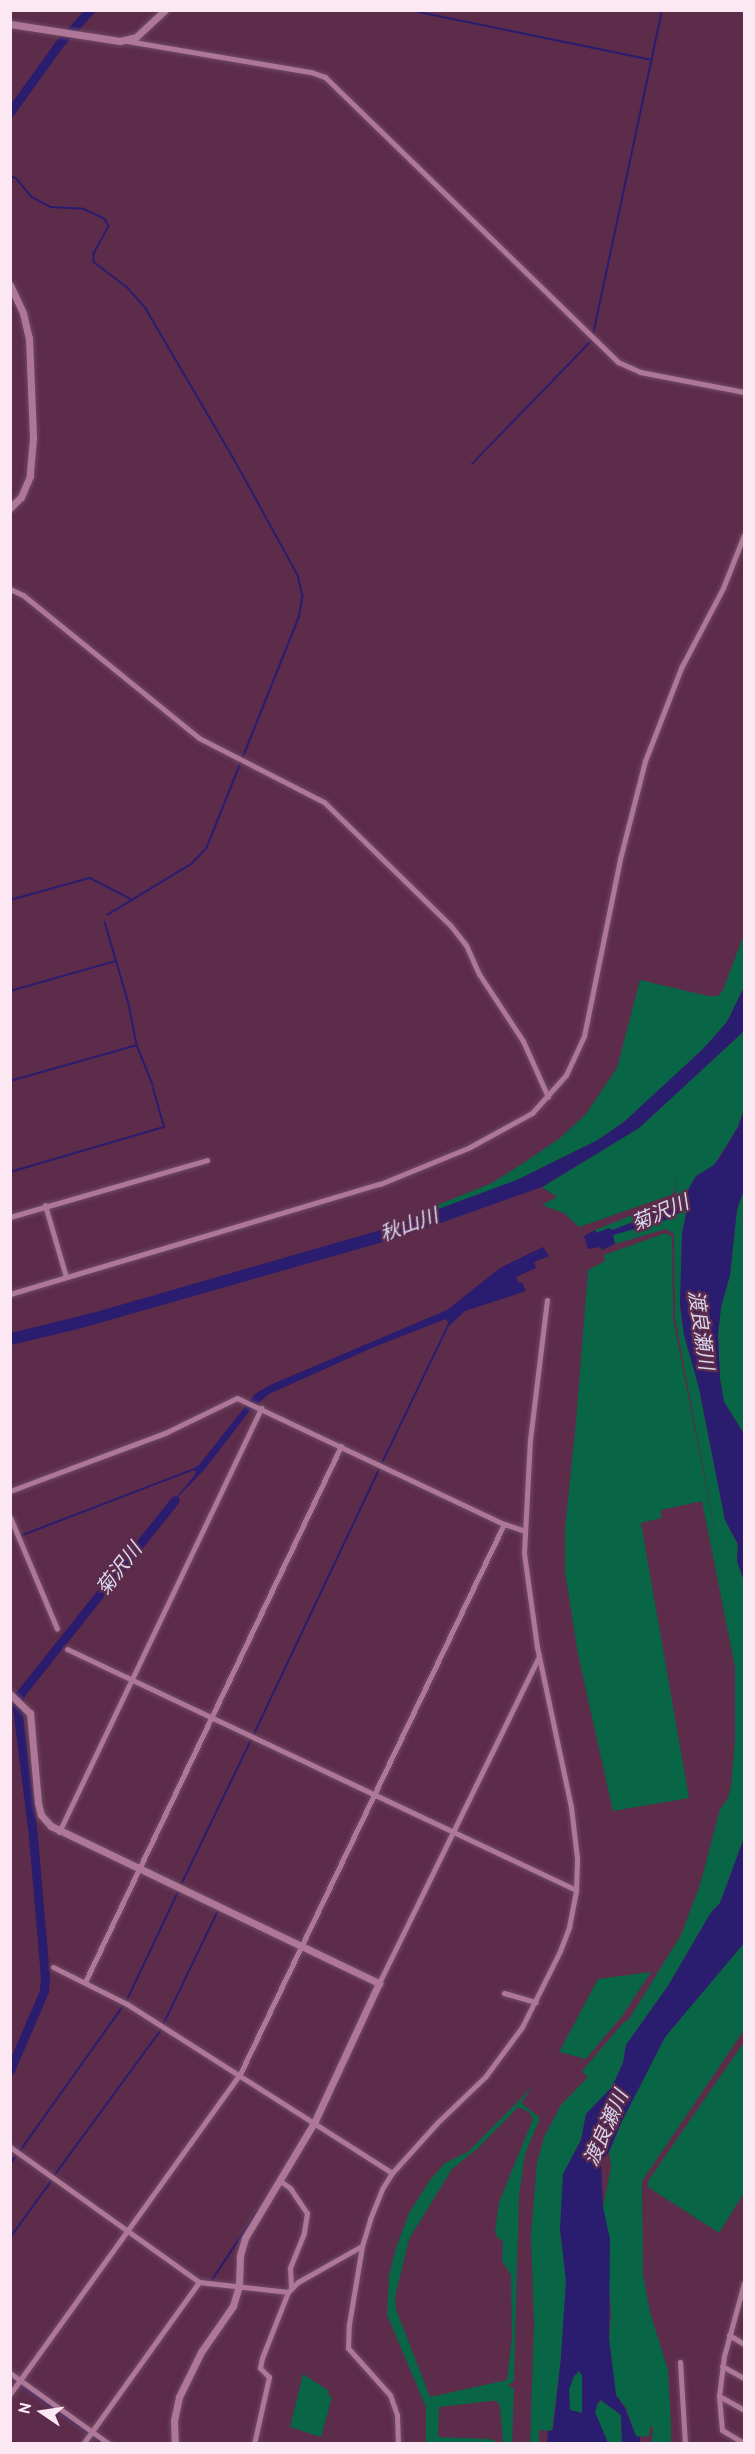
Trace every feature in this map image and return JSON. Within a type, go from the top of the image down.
[{"type":"street","points":[[127,41],[141,34],[165,10]]},
{"type":"street","points":[[10,24],[127,41],[311,72],[325,77],[618,362],[640,372],[744,392]]},
{"type":"street","points":[[10,285],[23,313],[29,338],[33,447],[30,476],[21,497],[10,508]]},
{"type":"street","points":[[10,1294],[391,1180],[407,1171],[470,1147],[532,1113],[566,1075],[584,1036],[620,859],[645,761],[681,668],[723,588],[744,535]]},
{"type":"street","points":[[10,589],[22,595],[199,738],[324,802],[451,926],[466,945],[479,974],[523,1041],[548,1096]]},
{"type":"street","points":[[10,1217],[207,1160]]},
{"type":"street","points":[[45,1205],[66,1277]]},
{"type":"street","points":[[398,2444],[396,2409],[390,2396],[348,2348],[349,2324],[362,2246],[382,2189],[392,2173],[496,2065],[536,2002],[565,1940],[576,1890],[577,1858],[572,1807],[539,1656],[525,1564],[531,1440],[547,1300]]},
{"type":"street","points":[[10,1491],[165,1433],[230,1400],[242,1400],[504,1524],[525,1531]]},
{"type":"street","points":[[60,1832],[260,1407]]},
{"type":"street","points":[[85,1982],[340,1446]]},
{"type":"street","points":[[10,1517],[57,1629]]},
{"type":"street","points":[[10,2394],[240,2074],[504,1524]]},
{"type":"street","points":[[67,1649],[576,1890]]},
{"type":"street","points":[[176,2444],[174,2420],[179,2397],[201,2352],[233,2306],[239,2286],[240,2256],[245,2238],[315,2121],[539,1656]]},
{"type":"street","points":[[10,1694],[30,1713],[41,1815],[60,1832],[380,1983]]},
{"type":"street","points":[[53,1967],[128,2004],[315,2121],[392,2173]]},
{"type":"street","points":[[504,1993],[536,2002]]},
{"type":"street","points":[[10,2147],[200,2282],[290,2290],[362,2246]]},
{"type":"street","points":[[254,2444],[269,2377],[260,2368],[262,2358],[290,2290],[290,2268],[304,2232],[307,2213],[290,2188],[279,2180]]},
{"type":"street","points":[[83,2444],[200,2282]]},
{"type":"street","points":[[744,2283],[722,2366],[719,2396],[721,2428],[744,2443]]},
{"type":"street","points":[[738,2304],[744,2308]]},
{"type":"street","points":[[729,2335],[744,2344]]},
{"type":"street","points":[[680,2362],[685,2444]]},
{"type":"street","points":[[722,2366],[744,2378]]},
{"type":"street","points":[[10,2373],[109,2444]]},
{"type":"street","points":[[719,2396],[744,2410]]},
{"type":"street","points":[[728,2444],[730,2435]]},
{"type":"green space","points":[[744,934],[744,987],[727,1022],[703,1049],[624,1122],[598,1140],[517,1180],[419,1217],[425,1210],[492,1183],[560,1138],[585,1115],[617,1068],[640,980],[708,996],[718,996],[723,990]]},
{"type":"green space","points":[[744,1031],[744,1109],[738,1127],[714,1165],[696,1176],[680,1204],[611,1231],[610,1228],[596,1233],[595,1230],[675,1198],[678,1166],[675,1190],[671,1195],[579,1227],[564,1213],[542,1205],[557,1197],[542,1187],[639,1128]]},
{"type":"green space","points":[[744,1190],[744,1434],[724,1402],[720,1379],[718,1334],[721,1307],[730,1275],[737,1209]]},
{"type":"green space","points":[[683,1209],[687,1209],[682,1234],[680,1305],[684,1334],[699,1388],[725,1520],[738,1545],[737,1561],[744,1581],[744,1838],[720,1903],[710,1914],[668,1986],[626,2045],[623,2063],[612,2087],[586,2114],[581,2140],[570,2160],[560,2228],[566,2281],[561,2358],[552,2431],[539,2430],[539,2443],[530,2444],[534,2324],[531,2235],[537,2162],[545,2135],[561,2105],[588,2077],[582,2071],[629,2019],[681,1935],[700,1885],[720,1809],[728,1798],[731,1786],[735,1741],[735,1667],[702,1501],[661,1510],[661,1518],[641,1523],[689,1798],[613,1811],[578,1654],[565,1572],[565,1529],[588,1270],[605,1261],[604,1255],[666,1233],[672,1237],[673,1318],[719,1554],[675,1317],[674,1234],[666,1229],[615,1244],[612,1235],[666,1220]]},
{"type":"green space","points":[[744,1943],[744,2030],[642,2181],[643,2275],[650,2312],[668,2370],[671,2424],[671,2443],[652,2443],[653,2427],[650,2427],[649,2436],[636,2437],[626,2408],[616,2395],[609,2339],[611,2314],[603,2207],[611,2167],[609,2152],[621,2123],[665,2037]]},
{"type":"green space","points":[[651,1972],[622,2016],[586,2059],[559,2052],[598,1979]]},
{"type":"green space","points":[[744,2042],[744,2193],[719,2233],[648,2187],[648,2181]]},
{"type":"green space","points":[[533,2086],[521,2103],[540,2118],[525,2154],[519,2196],[514,2381],[508,2385],[514,2389],[512,2443],[503,2443],[500,2406],[497,2401],[490,2401],[439,2407],[438,2437],[491,2439],[499,2443],[426,2443],[426,2407],[387,2315],[389,2275],[409,2213],[430,2180],[445,2163],[468,2152]],"holes":[[[518,2107],[529,2112],[533,2119],[499,2202],[495,2231],[497,2237],[503,2241],[502,2261],[511,2275],[512,2336],[507,2380],[430,2397],[396,2309],[395,2297],[409,2239],[452,2169],[478,2148]]]},
{"type":"green space","points":[[580,2370],[582,2413],[570,2410],[569,2389],[574,2376]]},
{"type":"green space","points":[[303,2374],[329,2391],[328,2395],[332,2397],[321,2437],[290,2427]]},
{"type":"green space","points":[[601,2400],[621,2415],[622,2443],[608,2443],[606,2439],[595,2413],[595,2408]]},
{"type":"water","name":"秋山川","points":[[744,987],[744,1031],[639,1128],[542,1187],[404,1236],[78,1329],[11,1345],[11,1333],[96,1312],[384,1229],[517,1180],[598,1140],[624,1122],[703,1049],[727,1022]]},
{"type":"water","name":"渡良瀬川","points":[[744,1109],[744,1190],[737,1209],[730,1275],[721,1307],[718,1334],[720,1379],[724,1402],[744,1434],[744,1581],[737,1561],[738,1544],[725,1520],[699,1388],[684,1335],[680,1305],[682,1234],[687,1209],[666,1220],[613,1235],[615,1244],[602,1250],[600,1247],[588,1249],[584,1236],[595,1230],[596,1233],[610,1228],[612,1230],[680,1204],[696,1176],[714,1165],[722,1154],[738,1127]]},
{"type":"water","points":[[543,1247],[549,1256],[534,1262],[536,1268],[516,1277],[519,1283],[522,1282],[526,1291],[465,1311],[450,1325],[446,1319],[374,1347],[269,1394],[251,1409],[205,1469],[168,1507],[195,1475],[196,1471],[191,1470],[199,1465],[255,1394],[270,1385],[447,1310],[500,1268]]},
{"type":"water","name":"渡良瀬川","points":[[744,1838],[744,1943],[665,2037],[621,2123],[609,2152],[601,2161],[603,2207],[610,2239],[609,2339],[616,2395],[625,2408],[636,2436],[640,2437],[640,2443],[622,2443],[621,2415],[601,2400],[595,2412],[608,2443],[547,2443],[548,2431],[553,2430],[566,2281],[560,2228],[563,2174],[581,2140],[586,2114],[612,2087],[623,2063],[626,2045],[668,1986],[710,1914],[720,1903]],"holes":[[[579,2371],[582,2375],[582,2413],[570,2410],[569,2389],[574,2376]]]},
{"type":"waterway","points":[[10,112],[59,44],[90,10]]},
{"type":"waterway","points":[[409,10],[652,60]]},
{"type":"waterway","points":[[593,335],[662,10]]},
{"type":"waterway","points":[[10,176],[16,178],[32,197],[51,207],[84,209],[105,219],[109,226],[94,254],[94,262],[127,287],[145,307],[233,457],[298,575],[303,596],[299,618],[207,848],[192,864],[108,915]]},
{"type":"waterway","points":[[472,464],[592,340]]},
{"type":"waterway","points":[[10,900],[90,878],[133,900]]},
{"type":"waterway","points":[[105,922],[129,1004],[137,1045],[153,1085]]},
{"type":"waterway","points":[[10,991],[116,961]]},
{"type":"waterway","points":[[10,1081],[137,1045]]},
{"type":"waterway","points":[[10,1172],[164,1127],[153,1089]]},
{"type":"waterway","points":[[382,1463],[449,1324]]},
{"type":"waterway","points":[[254,1734],[380,1467]]},
{"type":"waterway","points":[[20,1536],[192,1470]]},
{"type":"waterway","name":"菊沢川","points":[[10,2070],[44,1991],[45,1977],[33,1836],[17,1707],[20,1694],[175,1500]]},
{"type":"waterway","points":[[181,1885],[252,1738]]},
{"type":"waterway","points":[[126,2002],[179,1890]]},
{"type":"waterway","points":[[163,2025],[217,1913]]},
{"type":"waterway","points":[[20,2151],[123,2006]]},
{"type":"waterway","points":[[54,2176],[161,2030]]},
{"type":"waterway","points":[[306,2130],[308,2124]]},
{"type":"waterway","points":[[10,2164],[17,2155]]},
{"type":"waterway","points":[[10,2238],[52,2180]]},
{"type":"waterway","points":[[212,2280],[257,2212]]},
{"type":"waterway","points":[[10,2378],[88,2433]]},
{"type":"waterway","points":[[92,2436],[103,2444]]}]
